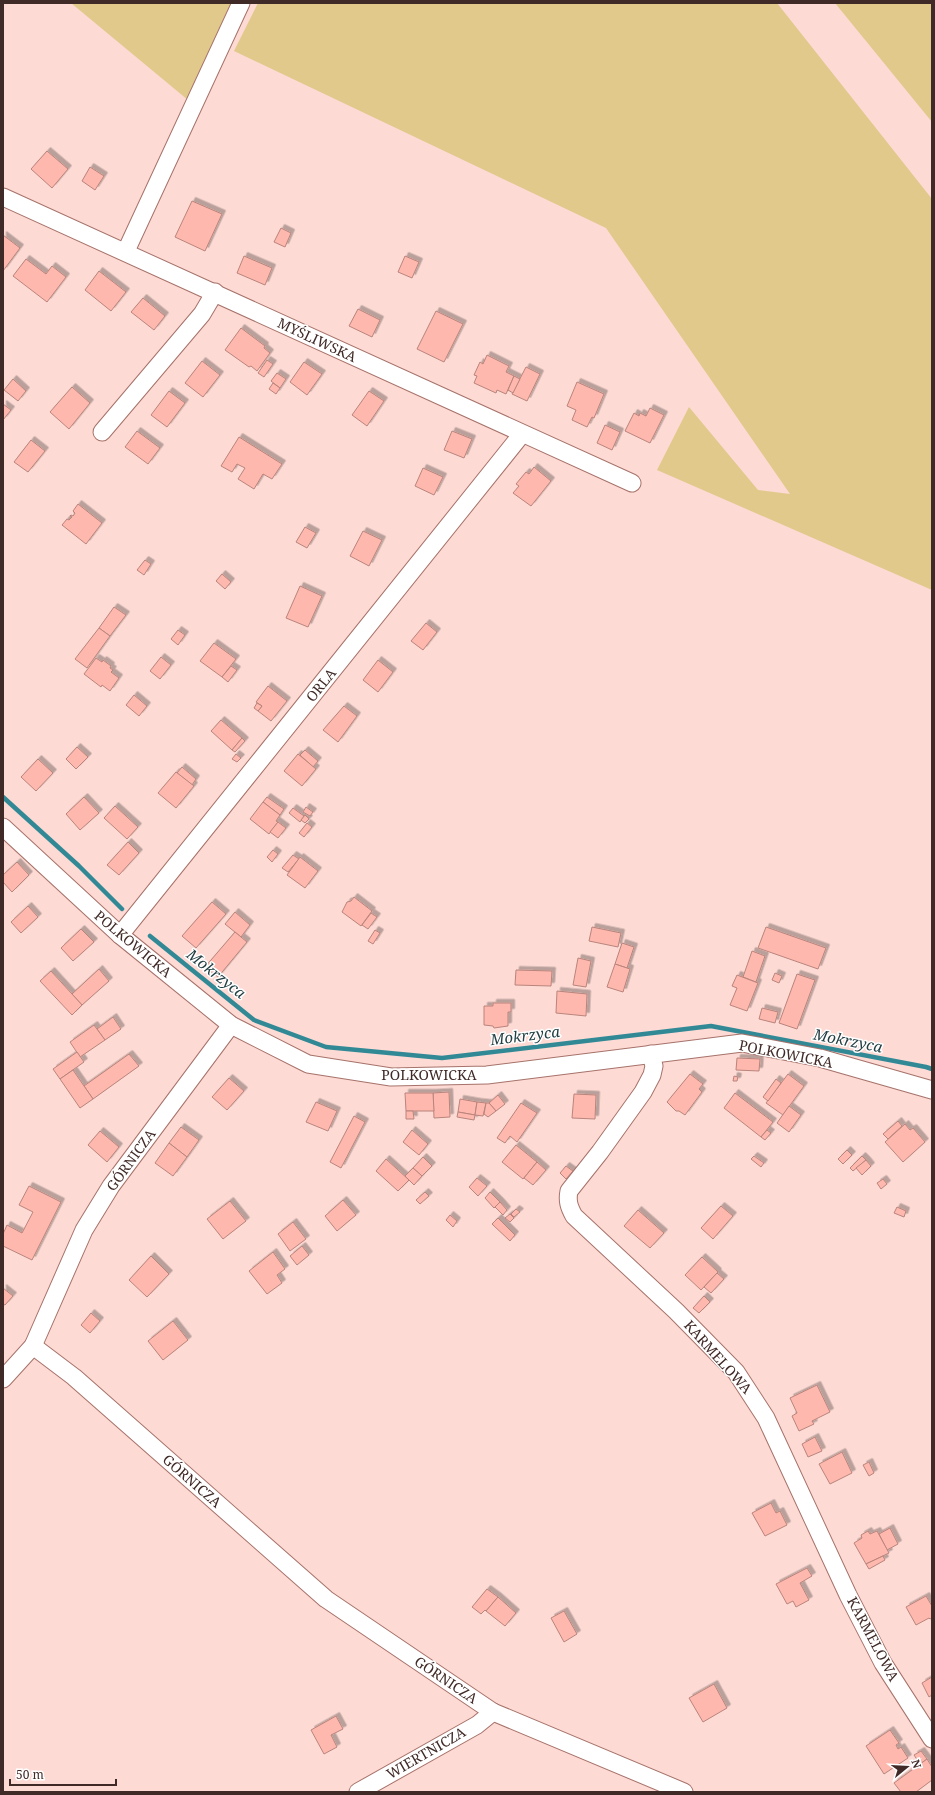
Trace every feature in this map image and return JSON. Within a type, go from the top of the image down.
[{"type":"street","points":[[126,251],[241,3]]},
{"type":"street","name":"MYŚLIWSKA","points":[[3,196],[632,483]]},
{"type":"street","points":[[102,432],[202,314],[215,292]]},
{"type":"street","name":"ORLA","points":[[120,935],[522,434]]},
{"type":"street","name":"POLKOWICKA","points":[[3,827],[120,935],[231,1026],[308,1064],[391,1077],[487,1075],[742,1043],[820,1058],[932,1090]]},
{"type":"street","name":"GÓRNICZA","points":[[231,1026],[111,1186],[84,1230],[33,1346],[74,1376],[326,1599],[492,1712],[684,1792]]},
{"type":"street","name":"KARMELOWA","points":[[652,1054],[654,1066],[652,1075],[643,1092],[600,1152],[569,1191],[569,1207],[574,1216],[676,1311],[736,1372],[752,1395],[766,1418],[848,1595],[883,1663],[932,1738]]},
{"type":"street","points":[[3,1379],[33,1346]]},
{"type":"street","name":"WIERTNICZA","points":[[358,1792],[477,1724],[492,1712]]},
{"type":"shaded area","points":[[71,3],[237,3],[188,100]]},
{"type":"shaded area","points":[[258,3],[777,3],[932,199],[932,590],[657,470],[689,407],[758,490],[790,494],[606,228],[234,51]]},
{"type":"shaded area","points":[[835,3],[932,3],[932,122]]},
{"type":"building","points":[[47,151],[68,169],[52,188],[31,169]]},
{"type":"building","points":[[90,167],[104,176],[95,190],[82,181]]},
{"type":"building","points":[[192,201],[222,214],[205,251],[175,237]]},
{"type":"building","points":[[281,228],[291,233],[285,247],[274,242]]},
{"type":"building","points":[[3,235],[20,248],[3,271]]},
{"type":"building","points":[[244,256],[272,268],[265,285],[237,273]]},
{"type":"building","points":[[405,256],[419,262],[412,278],[398,272]]},
{"type":"building","points":[[26,259],[46,274],[52,266],[66,277],[47,302],[13,276]]},
{"type":"building","points":[[99,271],[126,292],[111,311],[85,290]]},
{"type":"building","points":[[143,298],[165,316],[154,330],[131,312]]},
{"type":"building","points":[[358,309],[380,320],[372,337],[349,326]]},
{"type":"building","points":[[436,311],[463,324],[444,362],[417,349]]},
{"type":"building","points":[[241,328],[265,346],[264,348],[270,353],[257,371],[225,350]]},
{"type":"building","points":[[487,355],[509,366],[506,372],[514,376],[506,394],[497,390],[496,393],[474,383],[477,376],[474,375],[480,362],[483,364]]},
{"type":"building","points":[[267,360],[273,364],[264,377],[258,373]]},
{"type":"building","points":[[202,361],[220,375],[203,397],[185,383]]},
{"type":"building","points":[[304,362],[322,374],[307,395],[290,382]]},
{"type":"building","points":[[526,367],[540,374],[527,401],[512,394]]},
{"type":"building","points":[[277,373],[286,379],[280,388],[271,381]]},
{"type":"building","points":[[514,376],[520,379],[513,393],[508,390]]},
{"type":"building","points":[[13,379],[26,391],[18,401],[4,390]]},
{"type":"building","points":[[577,382],[604,394],[594,418],[592,417],[587,427],[572,420],[576,410],[567,406]]},
{"type":"building","points":[[273,383],[280,388],[276,394],[269,389]]},
{"type":"building","points":[[72,387],[90,403],[69,429],[50,412]]},
{"type":"building","points":[[169,391],[185,403],[167,427],[151,415]]},
{"type":"building","points":[[369,391],[384,401],[367,426],[352,415]]},
{"type":"building","points":[[3,404],[11,410],[3,420]]},
{"type":"building","points":[[650,408],[664,415],[650,443],[625,431],[634,413],[639,416],[640,413],[646,416]]},
{"type":"building","points":[[605,425],[620,432],[612,450],[597,443]]},
{"type":"building","points":[[137,431],[160,448],[148,464],[125,447]]},
{"type":"building","points":[[452,431],[472,439],[464,458],[444,450]]},
{"type":"building","points":[[239,437],[282,464],[272,479],[263,474],[254,489],[238,479],[245,468],[237,464],[232,472],[221,466]]},
{"type":"building","points":[[31,440],[45,451],[28,472],[14,462]]},
{"type":"building","points":[[534,467],[551,481],[531,506],[513,493],[519,486],[516,484],[526,472],[529,474]]},
{"type":"building","points":[[423,468],[443,477],[434,495],[415,486]]},
{"type":"building","points":[[78,504],[102,523],[86,544],[62,525],[67,519],[69,520],[72,517],[70,516],[71,515],[73,516],[75,513],[73,511]]},
{"type":"building","points":[[305,527],[316,533],[307,548],[296,542]]},
{"type":"building","points":[[363,531],[382,540],[369,566],[350,556]]},
{"type":"building","points":[[145,560],[151,564],[144,575],[137,570]]},
{"type":"building","points":[[222,574],[231,582],[225,589],[216,581]]},
{"type":"building","points":[[300,586],[322,596],[308,627],[286,618]]},
{"type":"building","points":[[114,607],[126,615],[110,636],[99,628]]},
{"type":"building","points":[[426,623],[437,632],[423,650],[411,641]]},
{"type":"building","points":[[99,628],[110,636],[87,668],[75,659]]},
{"type":"building","points":[[178,630],[185,635],[178,645],[171,639]]},
{"type":"building","points":[[214,643],[236,659],[222,677],[200,661]]},
{"type":"building","points":[[161,657],[171,665],[160,679],[150,671]]},
{"type":"building","points":[[96,658],[102,662],[103,660],[111,666],[110,668],[113,670],[111,672],[119,678],[110,691],[102,685],[101,687],[84,674]]},
{"type":"building","points":[[378,660],[393,672],[378,692],[363,680]]},
{"type":"building","points":[[231,666],[237,670],[228,682],[222,677]]},
{"type":"building","points":[[268,686],[287,701],[271,721],[258,711],[262,706],[256,702]]},
{"type":"building","points":[[134,695],[147,706],[139,716],[126,705]]},
{"type":"building","points":[[257,703],[262,706],[258,711],[254,708]]},
{"type":"building","points":[[344,706],[357,716],[338,742],[323,730]]},
{"type":"building","points":[[221,720],[242,738],[232,750],[211,731]]},
{"type":"building","points":[[242,738],[245,741],[235,752],[232,750]]},
{"type":"building","points":[[77,747],[88,757],[76,769],[66,759]]},
{"type":"building","points":[[305,750],[318,761],[313,767],[300,755]]},
{"type":"building","points":[[236,754],[241,758],[237,762],[232,759]]},
{"type":"building","points":[[298,754],[316,769],[302,786],[284,771]]},
{"type":"building","points":[[38,759],[53,773],[36,791],[21,777]]},
{"type":"building","points":[[182,767],[196,779],[192,785],[177,773]]},
{"type":"building","points":[[176,772],[194,786],[176,808],[158,793]]},
{"type":"building","points":[[84,797],[99,813],[80,830],[66,814]]},
{"type":"building","points":[[267,797],[284,809],[280,815],[263,802]]},
{"type":"building","points":[[263,802],[280,815],[276,821],[278,822],[269,834],[250,819]]},
{"type":"building","points":[[115,806],[138,827],[127,839],[104,818]]},
{"type":"building","points":[[306,807],[313,812],[310,816],[303,812]]},
{"type":"building","points":[[293,808],[304,816],[300,822],[289,813]]},
{"type":"building","points":[[305,815],[309,819],[305,823],[301,820]]},
{"type":"building","points":[[278,822],[286,828],[278,838],[270,832]]},
{"type":"building","points":[[307,823],[312,827],[304,837],[299,833]]},
{"type":"building","points":[[128,842],[139,853],[119,875],[107,865]]},
{"type":"building","points":[[273,850],[278,854],[272,862],[267,857]]},
{"type":"building","points":[[293,855],[299,859],[288,872],[282,868]]},
{"type":"building","points":[[300,857],[318,871],[305,888],[287,875]]},
{"type":"building","points":[[17,862],[29,875],[12,892],[3,882],[3,875]]},
{"type":"building","points":[[354,897],[372,911],[361,926],[342,912],[347,902],[351,901]]},
{"type":"building","points":[[212,902],[226,914],[196,948],[182,936]]},
{"type":"building","points":[[28,906],[38,917],[21,933],[11,922]]},
{"type":"building","points":[[235,912],[250,925],[241,937],[225,924]]},
{"type":"building","points":[[371,913],[377,917],[368,929],[362,925]]},
{"type":"building","points":[[592,927],[621,933],[618,947],[589,941]]},
{"type":"building","points":[[766,927],[826,948],[818,969],[758,948]]},
{"type":"building","points":[[81,929],[94,942],[73,961],[61,948]]},
{"type":"building","points":[[375,930],[380,933],[373,944],[368,941]]},
{"type":"building","points":[[235,932],[247,942],[218,977],[205,967]]},
{"type":"building","points":[[622,943],[634,947],[627,968],[615,964]]},
{"type":"building","points":[[752,951],[765,956],[756,982],[743,977]]},
{"type":"building","points":[[578,958],[591,961],[586,987],[573,985]]},
{"type":"building","points":[[615,964],[630,969],[623,992],[607,987]]},
{"type":"building","points":[[99,969],[109,981],[82,1005],[72,994]]},
{"type":"building","points":[[516,970],[552,971],[551,986],[515,985]]},
{"type":"building","points":[[51,971],[82,1005],[72,1015],[40,981]]},
{"type":"building","points":[[775,973],[782,976],[779,983],[772,980]]},
{"type":"building","points":[[797,974],[815,980],[797,1029],[779,1023]]},
{"type":"building","points":[[737,975],[758,983],[747,1011],[730,1005],[737,988],[732,986]]},
{"type":"building","points":[[557,991],[587,994],[586,1016],[556,1013]]},
{"type":"building","points":[[493,1003],[511,1003],[511,1012],[508,1012],[508,1026],[494,1028],[493,1026],[484,1025],[484,1006],[493,1006]]},
{"type":"building","points":[[762,1008],[778,1012],[775,1023],[759,1019]]},
{"type":"building","points":[[113,1017],[121,1029],[105,1040],[97,1029]]},
{"type":"building","points":[[94,1025],[105,1040],[80,1057],[70,1042]]},
{"type":"building","points":[[77,1052],[84,1062],[60,1079],[53,1069]]},
{"type":"building","points":[[129,1054],[139,1066],[93,1099],[84,1086]]},
{"type":"building","points":[[737,1058],[760,1059],[759,1071],[736,1070]]},
{"type":"building","points":[[73,1070],[93,1099],[80,1108],[60,1079]]},
{"type":"building","points":[[690,1074],[703,1084],[699,1089],[702,1092],[685,1115],[679,1111],[676,1111],[667,1102]]},
{"type":"building","points":[[788,1074],[804,1086],[783,1115],[766,1103]]},
{"type":"building","points":[[734,1076],[738,1077],[737,1081],[733,1081]]},
{"type":"building","points":[[229,1078],[244,1091],[227,1110],[212,1097]]},
{"type":"building","points":[[776,1079],[781,1083],[768,1101],[763,1097]]},
{"type":"building","points":[[449,1092],[450,1117],[434,1118],[433,1093]]},
{"type":"building","points":[[405,1093],[433,1093],[434,1111],[406,1111]]},
{"type":"building","points":[[735,1093],[773,1122],[761,1137],[724,1108]]},
{"type":"building","points":[[574,1094],[596,1095],[595,1119],[572,1118]]},
{"type":"building","points":[[498,1095],[505,1104],[496,1111],[489,1103]]},
{"type":"building","points":[[460,1099],[477,1102],[475,1115],[458,1112]]},
{"type":"building","points":[[316,1102],[337,1111],[328,1131],[306,1122]]},
{"type":"building","points":[[477,1102],[486,1103],[483,1116],[475,1115]]},
{"type":"building","points":[[486,1103],[489,1103],[496,1111],[488,1117],[484,1114]]},
{"type":"building","points":[[521,1103],[537,1113],[517,1142],[510,1136],[505,1143],[497,1138]]},
{"type":"building","points":[[789,1106],[801,1115],[789,1132],[777,1123]]},
{"type":"building","points":[[406,1111],[413,1111],[414,1119],[406,1119]]},
{"type":"building","points":[[458,1112],[475,1115],[474,1120],[457,1117]]},
{"type":"building","points":[[354,1116],[365,1122],[341,1168],[330,1162]]},
{"type":"building","points":[[898,1121],[902,1126],[888,1139],[883,1134]]},
{"type":"building","points":[[905,1124],[910,1130],[913,1128],[925,1142],[903,1162],[885,1142]]},
{"type":"building","points":[[181,1127],[199,1140],[187,1157],[169,1143]]},
{"type":"building","points":[[412,1130],[428,1144],[419,1155],[403,1142]]},
{"type":"building","points":[[767,1130],[771,1133],[765,1140],[761,1137]]},
{"type":"building","points":[[100,1131],[119,1147],[107,1162],[88,1145]]},
{"type":"building","points":[[169,1143],[187,1157],[173,1176],[155,1163]]},
{"type":"building","points":[[516,1145],[537,1162],[523,1179],[502,1162]]},
{"type":"building","points":[[847,1150],[852,1155],[843,1164],[838,1159]]},
{"type":"building","points":[[754,1156],[764,1163],[761,1167],[751,1159]]},
{"type":"building","points":[[862,1156],[866,1160],[853,1171],[850,1168]]},
{"type":"building","points":[[423,1157],[432,1166],[422,1176],[413,1168]]},
{"type":"building","points":[[386,1159],[409,1180],[398,1191],[376,1171]]},
{"type":"building","points":[[866,1160],[871,1166],[862,1175],[856,1168]]},
{"type":"building","points":[[537,1162],[546,1170],[533,1185],[524,1178]]},
{"type":"building","points":[[566,1166],[573,1171],[566,1179],[560,1173]]},
{"type":"building","points":[[413,1168],[422,1176],[414,1185],[405,1176]]},
{"type":"building","points":[[477,1178],[487,1186],[478,1196],[469,1187]]},
{"type":"building","points":[[883,1179],[887,1184],[881,1189],[877,1183]]},
{"type":"building","points":[[29,1186],[61,1202],[32,1260],[3,1246],[3,1234],[7,1225],[22,1233],[33,1212],[19,1205]]},
{"type":"building","points":[[425,1192],[429,1196],[420,1204],[416,1200]]},
{"type":"building","points":[[490,1192],[500,1202],[494,1208],[485,1198]]},
{"type":"building","points":[[343,1200],[356,1215],[337,1231],[325,1216]]},
{"type":"building","points":[[230,1201],[246,1221],[223,1239],[207,1219]]},
{"type":"building","points":[[500,1202],[507,1210],[503,1215],[495,1207]]},
{"type":"building","points":[[721,1206],[733,1216],[713,1239],[701,1228]]},
{"type":"building","points":[[897,1207],[906,1211],[904,1217],[894,1213]]},
{"type":"building","points":[[516,1209],[520,1212],[514,1217],[511,1214]]},
{"type":"building","points":[[638,1210],[664,1233],[650,1248],[624,1226]]},
{"type":"building","points":[[510,1214],[514,1218],[510,1222],[505,1218]]},
{"type":"building","points":[[450,1215],[457,1221],[453,1227],[446,1220]]},
{"type":"building","points":[[498,1218],[515,1235],[510,1241],[492,1224]]},
{"type":"building","points":[[293,1222],[306,1239],[290,1251],[278,1234]]},
{"type":"building","points":[[302,1246],[309,1255],[297,1265],[290,1256]]},
{"type":"building","points":[[273,1252],[285,1269],[277,1275],[282,1283],[267,1294],[249,1271]]},
{"type":"building","points":[[151,1256],[169,1274],[147,1297],[129,1280]]},
{"type":"building","points":[[702,1257],[718,1272],[701,1290],[685,1275]]},
{"type":"building","points":[[717,1273],[724,1279],[711,1293],[704,1287]]},
{"type":"building","points":[[3,1288],[13,1296],[5,1305],[3,1304]]},
{"type":"building","points":[[704,1296],[710,1302],[699,1313],[693,1308]]},
{"type":"building","points":[[91,1313],[100,1321],[90,1333],[81,1325]]},
{"type":"building","points":[[173,1321],[188,1340],[163,1360],[148,1341]]},
{"type":"building","points":[[817,1385],[830,1412],[812,1421],[814,1424],[799,1431],[792,1416],[797,1413],[790,1398]]},
{"type":"building","points":[[815,1437],[822,1451],[808,1457],[802,1444]]},
{"type":"building","points":[[842,1452],[852,1473],[830,1484],[819,1464]]},
{"type":"building","points":[[869,1462],[874,1473],[869,1476],[863,1465]]},
{"type":"building","points":[[771,1503],[776,1513],[780,1511],[787,1525],[765,1536],[752,1513]]},
{"type":"building","points":[[890,1528],[898,1544],[887,1550],[879,1534]]},
{"type":"building","points":[[868,1531],[870,1534],[877,1531],[889,1553],[866,1564],[854,1543],[862,1538],[861,1535]]},
{"type":"building","points":[[883,1556],[885,1560],[869,1569],[866,1564]]},
{"type":"building","points":[[807,1568],[812,1576],[800,1583],[809,1600],[796,1607],[793,1601],[787,1604],[776,1584]]},
{"type":"building","points":[[487,1589],[498,1597],[486,1611],[485,1610],[481,1614],[472,1607]]},
{"type":"building","points":[[926,1596],[932,1606],[932,1618],[929,1618],[916,1625],[906,1607]]},
{"type":"building","points":[[498,1597],[516,1613],[505,1626],[486,1611]]},
{"type":"building","points":[[564,1611],[577,1634],[564,1642],[551,1618]]},
{"type":"building","points":[[932,1677],[932,1695],[929,1697],[922,1683]]},
{"type":"building","points":[[714,1684],[727,1708],[703,1722],[689,1698]]},
{"type":"building","points":[[336,1716],[343,1729],[331,1735],[337,1747],[324,1754],[311,1730]]},
{"type":"building","points":[[890,1730],[899,1743],[896,1745],[898,1749],[901,1747],[908,1758],[884,1774],[866,1746]]},
{"type":"building","points":[[921,1751],[927,1759],[920,1764],[914,1755]]},
{"type":"building","points":[[927,1759],[932,1767],[932,1780],[916,1792],[901,1792],[894,1783]]},
{"type":"waterway","name":"Mokrzyca","points":[[3,797],[79,866],[122,909]]},
{"type":"waterway","name":"Mokrzyca","points":[[150,936],[254,1020],[326,1047],[442,1058],[711,1026],[932,1069]]}]
